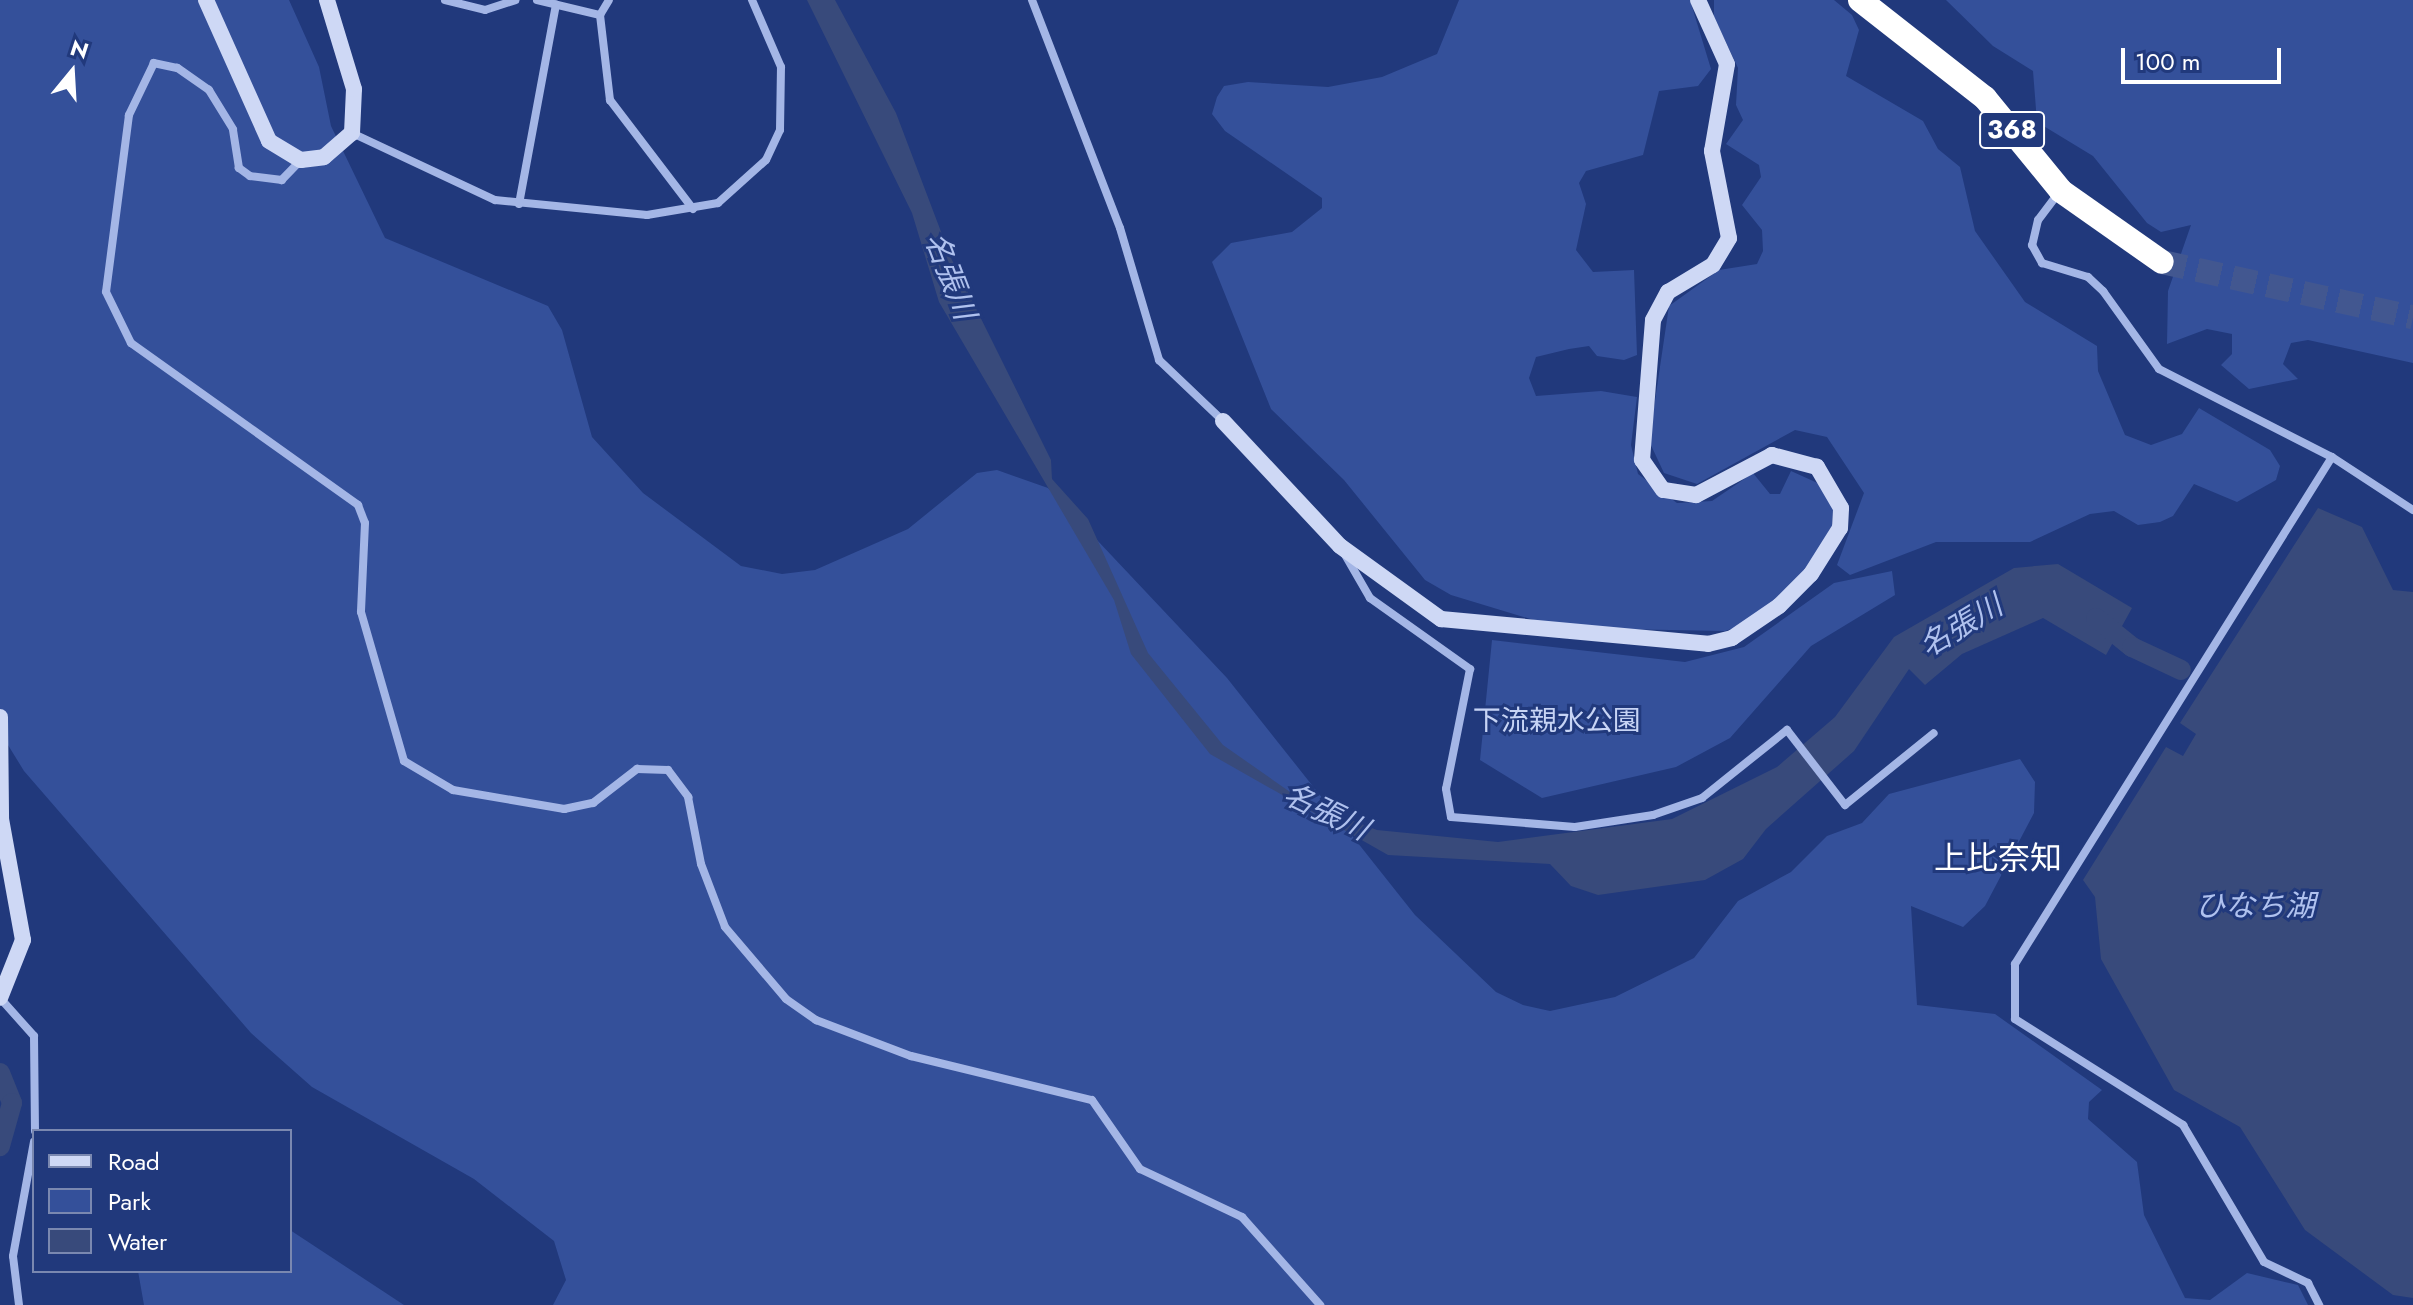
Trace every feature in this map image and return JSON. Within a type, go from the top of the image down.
[{"type":"highway","name":"368","points":[[1860,0],[1985,98],[2061,191],[2162,262]]},
{"type":"street","points":[[206,0],[259,125],[282,153],[301,160],[324,157],[352,133],[354,89],[327,0]]},
{"type":"street","points":[[445,0],[485,10],[515,0]]},
{"type":"street","points":[[537,0],[600,15]]},
{"type":"street","points":[[609,0],[600,15],[610,100],[693,209]]},
{"type":"street","points":[[352,133],[458,188],[519,204],[647,215],[693,209],[744,185],[780,130],[781,67],[752,0]]},
{"type":"street","points":[[1032,0],[1120,228],[1159,360],[1223,421],[1340,546],[1441,619],[1708,644],[1756,625],[1832,546],[1841,508],[1807,461],[1772,455],[1696,495],[1663,490],[1642,460],[1653,320],[1668,292],[1713,265],[1729,238],[1712,151],[1727,64],[1698,0]]},
{"type":"street","points":[[519,204],[556,4]]},
{"type":"street","points":[[301,160],[282,180],[250,176],[239,168],[233,129],[209,90],[177,68],[154,63],[129,115],[106,292],[131,343],[358,505],[365,523],[361,612],[404,761],[453,790],[564,809],[593,803],[637,769],[668,770],[688,797],[701,864],[725,927],[786,999],[816,1020],[911,1056],[1092,1100],[1140,1169],[1242,1217],[1320,1305]]},
{"type":"street","points":[[2061,191],[2038,220],[2032,245],[2042,263],[2096,284],[2159,369],[2332,457],[2413,510]]},
{"type":"street","points":[[2319,1305],[2308,1283],[2264,1262],[2183,1125],[2015,1019],[2015,964],[2332,457]]},
{"type":"street","points":[[1340,546],[1370,598],[1470,669],[1446,789],[1451,817],[1575,827],[1653,815],[1702,798],[1787,730],[1845,805],[1934,733]]},
{"type":"street","points":[[0,717],[1,819],[23,940],[0,998],[34,1036],[35,1129]]},
{"type":"street","points":[[19,1305],[13,1256],[32,1153]]},
{"type":"green space","points":[[0,0],[289,0],[319,67],[331,126],[385,238],[548,306],[562,330],[592,437],[643,493],[741,566],[782,574],[815,570],[908,529],[977,473],[997,470],[1048,488],[1227,678],[1415,915],[1496,992],[1523,1005],[1550,1011],[1615,997],[1694,958],[1738,901],[1791,872],[1827,836],[1862,823],[1889,794],[2020,759],[2035,782],[2034,813],[1985,906],[1963,927],[1911,906],[1917,1005],[1995,1014],[2102,1090],[2089,1102],[2088,1119],[2137,1162],[2144,1215],[2185,1298],[2210,1300],[2247,1273],[2298,1285],[2308,1305],[553,1305],[566,1280],[554,1241],[474,1179],[312,1087],[251,1033],[24,771],[0,732]]},
{"type":"green space","points":[[1459,0],[1690,0],[1711,69],[1698,86],[1659,91],[1643,155],[1586,171],[1579,183],[1586,204],[1576,250],[1593,272],[1634,270],[1637,355],[1624,360],[1597,356],[1589,346],[1569,349],[1536,357],[1529,378],[1536,396],[1601,391],[1637,397],[1631,445],[1638,474],[1677,503],[1712,501],[1753,473],[1770,494],[1780,494],[1791,471],[1822,485],[1833,505],[1832,526],[1804,573],[1747,624],[1725,631],[1560,628],[1451,595],[1425,580],[1344,480],[1271,409],[1212,262],[1231,243],[1292,232],[1322,208],[1322,198],[1225,131],[1212,114],[1217,97],[1224,86],[1248,82],[1328,87],[1382,77],[1437,54]]},
{"type":"green space","points":[[1714,0],[1834,0],[1852,15],[1859,30],[1846,76],[1923,121],[1938,149],[1960,167],[1975,231],[2025,302],[2097,346],[2098,371],[2125,435],[2151,445],[2182,434],[2199,408],[2270,450],[2280,466],[2276,480],[2237,502],[2194,484],[2173,516],[2160,522],[2138,525],[2114,511],[2090,514],[2030,542],[1936,542],[1850,575],[1837,565],[1864,493],[1827,437],[1795,430],[1697,484],[1664,473],[1649,441],[1669,306],[1719,270],[1757,264],[1763,251],[1762,230],[1742,205],[1761,177],[1759,165],[1726,144],[1743,120],[1736,105],[1738,68],[1714,17]]},
{"type":"green space","points":[[1946,0],[2413,0],[2413,363],[2308,340],[2291,343],[2283,364],[2298,379],[2249,389],[2221,365],[2232,354],[2232,334],[2207,329],[2167,344],[2168,291],[2191,225],[2161,232],[2147,223],[2093,156],[2037,122],[2033,71],[1993,46]]},
{"type":"green space","name":"下流親水公園","points":[[1892,571],[1895,595],[1811,646],[1730,738],[1676,767],[1542,798],[1480,760],[1492,640],[1685,662],[1744,647],[1834,583]]},
{"type":"green space","points":[[292,1231],[404,1305],[144,1305],[138,1273],[292,1273]]},
{"type":"water","points":[[807,0],[835,0],[896,113],[951,258],[1051,460],[1052,479],[1088,519],[1148,653],[1223,745],[1303,801],[1377,830],[1498,842],[1672,819],[1777,767],[1835,717],[1894,637],[2014,568],[2058,564],[2132,608],[2106,655],[2043,618],[1962,654],[1925,685],[1909,669],[1854,751],[1766,829],[1743,859],[1705,880],[1598,895],[1571,886],[1550,864],[1388,855],[1210,754],[1131,654],[1114,600],[939,302],[912,213]]},
{"type":"water","name":"ひなち湖","points":[[2318,508],[2362,527],[2393,590],[2413,592],[2413,1298],[2393,1295],[2305,1230],[2240,1127],[2174,1090],[2101,959],[2095,897],[2083,880],[2166,747],[2183,756],[2196,734],[2180,723]]},
{"type":"waterway","name":"名張川","points":[[2096,618],[2132,647],[2181,670]]},
{"type":"waterway","points":[[0,1073],[12,1103],[0,1146]]},
{"type":"tunnel","points":[[2162,262],[2413,317]]},
{"type":"district","name":"上比奈知","points":[[1998,858]]}]
